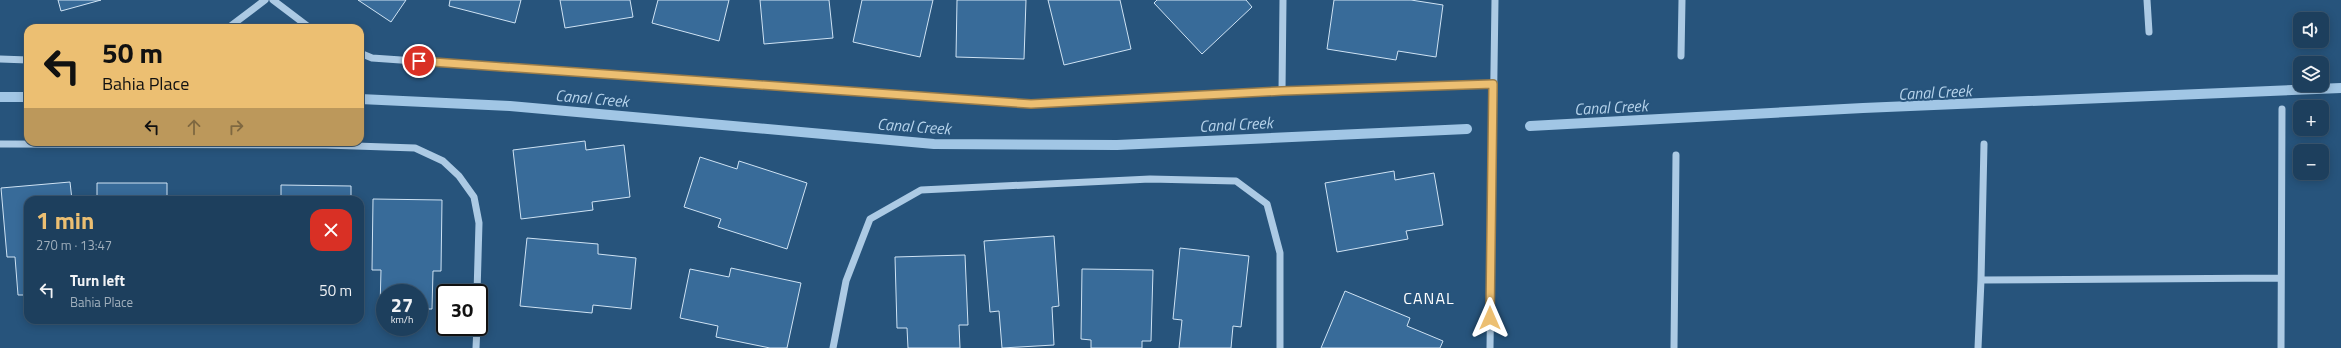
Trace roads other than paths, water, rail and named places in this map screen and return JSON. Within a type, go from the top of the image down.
[{"type":"street","points":[[233,24],[265,0]]},
{"type":"street","points":[[273,0],[305,24]]},
{"type":"street","points":[[1282,91],[1283,0]]},
{"type":"street","points":[[1490,348],[1495,0]]},
{"type":"street","points":[[1681,56],[1682,0]]},
{"type":"street","points":[[2147,0],[2149,32]]},
{"type":"street","points":[[364,55],[372,58],[1031,104],[1282,91],[1493,84]]},
{"type":"street","points":[[0,59],[24,60]]},
{"type":"street","points":[[2281,348],[2280,278],[2282,109]]},
{"type":"street","points":[[0,144],[24,144]]},
{"type":"street","points":[[1978,348],[1984,144]]},
{"type":"street","points":[[356,146],[415,148],[443,161],[459,176],[474,197],[479,223],[477,284]]},
{"type":"street","points":[[1674,348],[1676,155]]},
{"type":"street","points":[[833,348],[846,281],[870,219],[921,190],[1150,178],[1236,181],[1268,204],[1280,253],[1280,348]]},
{"type":"street","points":[[1980,280],[2280,278]]},
{"type":"street","points":[[476,348],[477,336]]},
{"type":"waterway","name":"Canal Creek","points":[[1530,126],[1863,108],[2341,88]]},
{"type":"waterway","name":"Canal Creek","points":[[0,97],[24,97]]},
{"type":"waterway","name":"Canal Creek","points":[[364,99],[510,106],[934,144],[1117,145],[1467,129]]},
{"type":"district","name":"CANAL","points":[[1429,298]]}]
